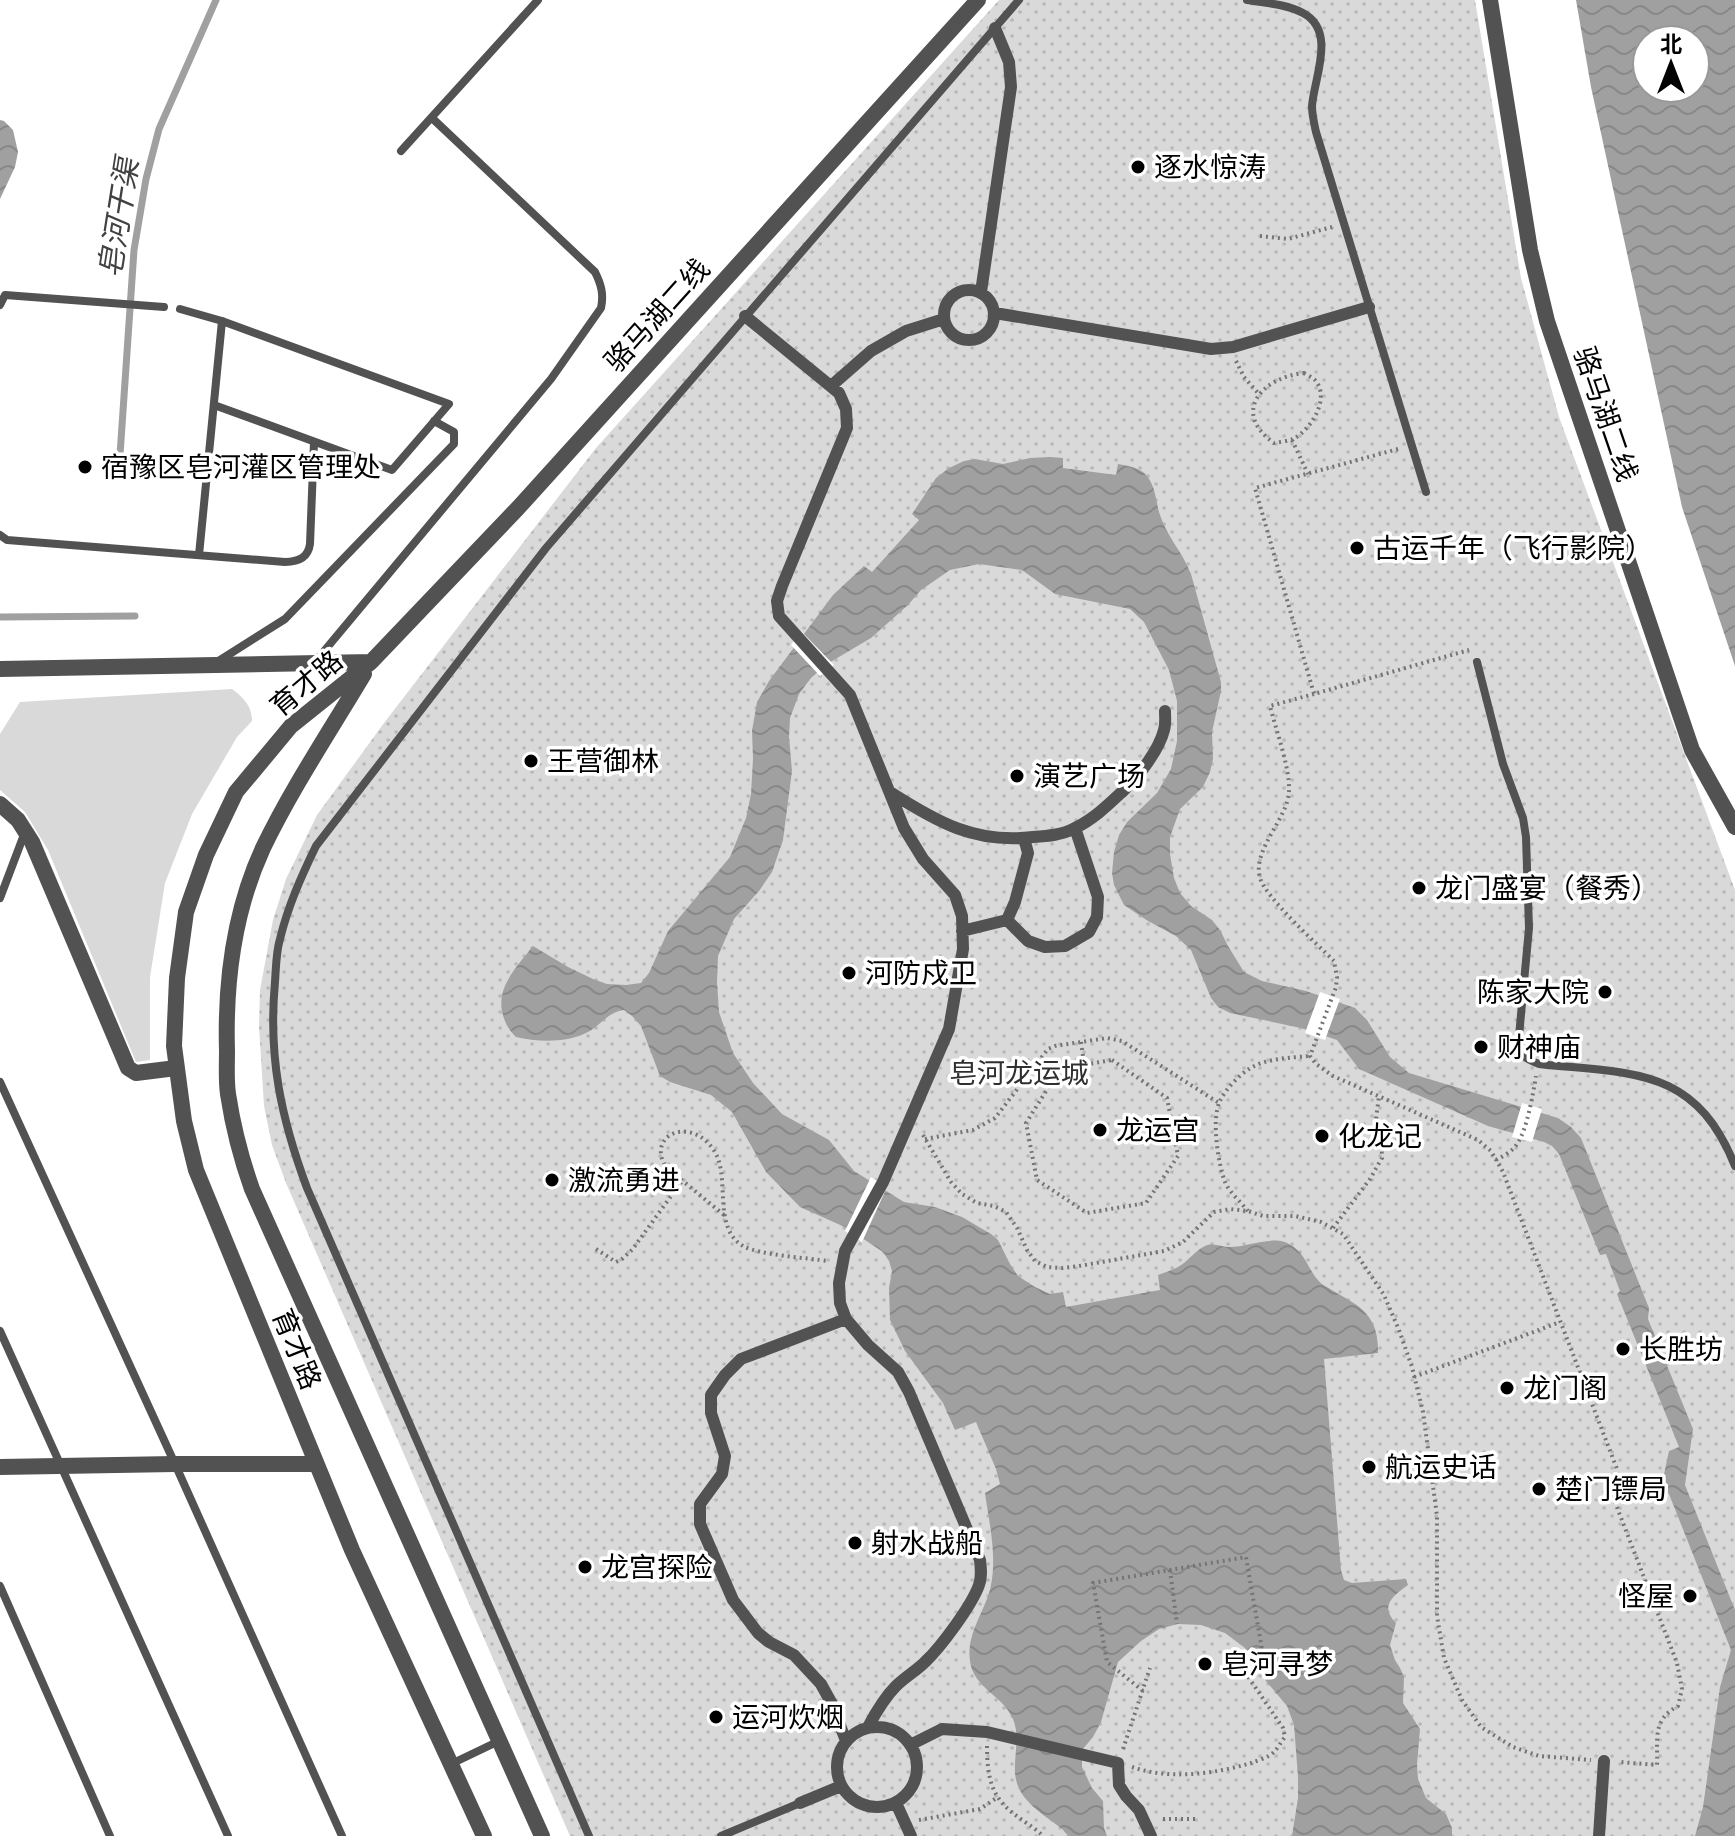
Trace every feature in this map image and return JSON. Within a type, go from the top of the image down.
[{"type":"street","name":"骆马湖二线","points":[[371,662],[518,508],[978,0]]},
{"type":"street","name":"骆马湖二线","points":[[1490,0],[1530,250],[1547,321],[1692,750],[1735,827]]},
{"type":"street","points":[[981,292],[1011,87],[1009,62],[995,28]]},
{"type":"street","points":[[965,290],[981,292],[988,297],[995,313],[990,329],[976,339],[958,337],[944,319],[946,304],[951,297],[965,290]]},
{"type":"street","points":[[995,313],[1211,349],[1233,347],[1369,307]]},
{"type":"street","points":[[745,316],[839,393],[846,409],[847,428],[782,586],[777,601],[779,616],[850,695],[904,828],[935,873],[955,895],[962,916],[963,949],[949,1029],[883,1182],[845,1251],[839,1283],[840,1303],[846,1319],[868,1345],[898,1372],[909,1392],[980,1560],[982,1572],[980,1584],[943,1641],[925,1663],[898,1683],[880,1704],[868,1727]]},
{"type":"street","points":[[831,386],[871,351],[906,331],[944,319]]},
{"type":"street","points":[[0,669],[371,662]]},
{"type":"street","name":"育才路","points":[[371,662],[291,726],[236,792],[212,842],[186,912],[177,978],[176,1068],[196,1170],[352,1550],[484,1836]]},
{"type":"street","name":"育才路","points":[[371,662],[303,774],[262,850],[239,916],[228,985],[228,1091],[239,1151],[252,1189],[542,1836]]},
{"type":"street","points":[[890,792],[927,816],[962,830],[993,838],[1055,835],[1075,828],[1099,813],[1130,785],[1151,758],[1164,729],[1165,711]]},
{"type":"street","points":[[0,804],[18,820],[32,842],[128,1068],[136,1073],[176,1068]]},
{"type":"street","points":[[1007,920],[1028,941],[1045,947],[1065,946],[1089,932],[1097,917],[1098,897],[1075,828]]},
{"type":"street","points":[[1007,920],[1028,853],[1024,838]]},
{"type":"street","points":[[962,931],[1007,920]]},
{"type":"street","points":[[846,1319],[741,1359],[725,1375],[711,1395],[711,1413],[725,1456],[722,1474],[700,1504],[700,1524],[733,1600],[758,1633],[794,1655],[821,1684],[846,1741]]},
{"type":"street","points":[[0,1467],[316,1464]]},
{"type":"street","points":[[868,1727],[895,1731],[914,1751],[916,1778],[911,1790],[889,1806],[862,1806],[851,1799],[837,1778],[839,1752],[856,1732],[868,1727]]},
{"type":"street","points":[[910,1745],[942,1729],[987,1732],[1118,1763],[1119,1785],[1144,1819],[1151,1836]]},
{"type":"street","points":[[1599,1836],[1604,1761]]},
{"type":"street","points":[[800,1803],[841,1786]]},
{"type":"street","points":[[896,1803],[911,1836]]},
{"type":"lane","points":[[401,151],[538,0]]},
{"type":"lane","points":[[589,1836],[296,1158],[283,1114],[274,1057],[273,1002],[279,942],[295,888],[316,846],[546,548],[1019,0]]},
{"type":"lane","points":[[1247,0],[1300,11],[1315,24],[1321,44],[1321,58],[1312,105],[1313,117],[1426,492]]},
{"type":"lane","points":[[315,663],[551,379],[601,308],[604,296],[595,272],[432,118]]},
{"type":"lane","points":[[0,305],[3,295],[164,307]]},
{"type":"lane","points":[[180,309],[222,321],[449,404],[392,470],[214,405]]},
{"type":"lane","points":[[199,555],[222,321]]},
{"type":"lane","points":[[213,665],[285,619],[454,444],[454,432],[434,421]]},
{"type":"lane","points":[[0,535],[7,540],[292,562],[307,554],[310,544],[314,442]]},
{"type":"lane","points":[[1477,662],[1503,764],[1523,818],[1526,837],[1529,928],[1518,1047],[1522,1055],[1539,1064],[1633,1074],[1680,1091],[1718,1130],[1735,1166]]},
{"type":"lane","points":[[0,898],[26,832]]},
{"type":"lane","points":[[0,1082],[342,1836]]},
{"type":"lane","points":[[0,1331],[228,1836]]},
{"type":"lane","points":[[0,1586],[110,1836]]},
{"type":"lane","points":[[451,1764],[499,1741]]},
{"type":"lane","points":[[721,1836],[800,1803]]},
{"type":"path","points":[[1260,236],[1288,239],[1343,223]]},
{"type":"path","points":[[1233,347],[1237,364],[1258,394]]},
{"type":"path","points":[[1304,373],[1316,381],[1320,392],[1319,413],[1292,440],[1274,443],[1260,433],[1254,420],[1252,410],[1258,394],[1287,375],[1304,373]]},
{"type":"path","points":[[1292,440],[1308,474]]},
{"type":"path","points":[[1314,694],[1255,488],[1412,445]]},
{"type":"path","points":[[1310,1056],[1337,977],[1334,961],[1268,893],[1260,879],[1263,851],[1289,793],[1270,706],[1473,649],[1477,662]]},
{"type":"path","points":[[925,1139],[973,1130],[995,1118],[1048,1049],[1107,1038],[1122,1041],[1219,1103]]},
{"type":"path","points":[[1081,1042],[1084,1064]]},
{"type":"path","points":[[911,1116],[951,1182],[962,1194],[977,1203],[1006,1212],[1035,1261],[1047,1267],[1079,1266],[1164,1251],[1183,1242],[1214,1212],[1230,1209],[1263,1216],[1295,1216],[1321,1222],[1343,1234],[1384,1295],[1399,1330],[1423,1412],[1437,1516],[1437,1616],[1444,1658],[1462,1700],[1481,1727],[1513,1747],[1539,1756],[1657,1765],[1659,1721],[1678,1706],[1682,1689],[1677,1663],[1613,1497],[1617,1469],[1503,1172],[1491,1151],[1478,1140],[1333,1076],[1310,1056]]},
{"type":"path","points":[[1248,1211],[1226,1184],[1216,1123],[1219,1103],[1232,1083],[1249,1068],[1270,1060],[1310,1056]]},
{"type":"path","points":[[1112,1060],[1167,1098],[1178,1156],[1146,1203],[1087,1213],[1037,1180],[1026,1123],[1060,1069],[1084,1064],[1112,1060]]},
{"type":"path","points":[[1496,1160],[1518,1143],[1533,1098],[1539,1064]]},
{"type":"path","points":[[1333,1228],[1382,1158],[1381,1134],[1376,1119],[1379,1096]]},
{"type":"path","points":[[724,1215],[661,1160],[664,1141],[672,1134],[683,1130],[695,1133],[716,1152],[721,1164],[724,1215],[733,1237],[742,1246],[842,1263]]},
{"type":"path","points":[[596,1249],[616,1262],[622,1259],[632,1250],[682,1181]]},
{"type":"path","points":[[1414,1377],[1560,1322]]},
{"type":"path","points":[[1143,1691],[1107,1662],[1093,1583],[1246,1557],[1264,1661]]},
{"type":"path","points":[[1170,1570],[1177,1624]]},
{"type":"path","points":[[1150,1668],[1118,1763],[1151,1772],[1194,1774],[1218,1771],[1262,1759],[1274,1752],[1285,1737],[1283,1728],[1234,1656]]},
{"type":"path","points":[[987,1732],[988,1771],[998,1797],[1043,1836]]},
{"type":"path","points":[[905,1823],[980,1809],[998,1797]]},
{"type":"path","points":[[1144,1819],[1197,1819]]},
{"type":"path","points":[[1032,1836],[1035,1829]]},
{"type":"green space","name":"皂河龙运城","points":[[999,0],[1475,0],[1521,278],[1559,417],[1735,890],[1735,1836],[570,1836],[286,1183],[272,1145],[264,1106],[260,990],[273,920],[286,879],[317,815],[596,448]]},
{"type":"green space","points":[[232,689],[251,711],[252,721],[237,737],[192,814],[165,883],[150,977],[150,1060],[136,1062],[48,850],[25,812],[0,790],[0,734],[20,702]]},
{"type":"water","points":[[1576,0],[1735,0],[1735,666],[1682,507],[1591,87]]},
{"type":"water","points":[[0,120],[13,130],[18,152],[15,167],[0,199]]},
{"type":"water","points":[[1063,458],[1063,468],[1116,475],[1118,464],[1144,473],[1152,484],[1166,529],[1191,574],[1221,691],[1212,732],[1210,772],[1203,787],[1180,809],[1170,837],[1174,878],[1180,893],[1191,906],[1212,920],[1244,972],[1262,981],[1306,991],[1355,1008],[1367,1020],[1390,1057],[1409,1073],[1558,1118],[1581,1138],[1649,1308],[1648,1319],[1693,1429],[1685,1485],[1735,1610],[1735,1836],[1695,1836],[1703,1807],[1720,1687],[1731,1650],[1663,1479],[1669,1451],[1679,1447],[1617,1294],[1620,1291],[1606,1254],[1600,1255],[1559,1154],[1544,1142],[1488,1126],[1359,1069],[1337,1040],[1301,1028],[1230,1013],[1218,1007],[1211,998],[1191,950],[1176,936],[1124,905],[1112,873],[1119,835],[1127,822],[1157,793],[1171,769],[1177,741],[1177,701],[1169,670],[1144,622],[1130,609],[1055,594],[1022,570],[979,564],[950,570],[921,590],[871,638],[827,664],[811,678],[799,694],[790,718],[792,771],[783,840],[772,872],[734,919],[718,956],[719,1012],[733,1053],[753,1083],[782,1114],[829,1140],[854,1171],[904,1202],[935,1207],[962,1217],[991,1234],[998,1240],[1018,1276],[1050,1294],[1063,1292],[1066,1307],[1160,1290],[1158,1275],[1178,1267],[1208,1245],[1229,1247],[1280,1241],[1295,1248],[1320,1282],[1364,1311],[1374,1327],[1378,1353],[1324,1359],[1341,1570],[1344,1580],[1352,1583],[1406,1579],[1408,1585],[1393,1597],[1388,1606],[1396,1623],[1390,1645],[1404,1677],[1403,1703],[1420,1729],[1418,1779],[1426,1798],[1446,1814],[1452,1836],[1292,1836],[1298,1777],[1294,1725],[1287,1706],[1245,1648],[1225,1633],[1201,1625],[1178,1624],[1159,1629],[1118,1662],[1101,1722],[1082,1750],[1082,1767],[1092,1788],[1103,1801],[1107,1836],[1067,1835],[1039,1811],[1025,1798],[1017,1782],[1013,1719],[982,1685],[970,1661],[971,1641],[993,1574],[992,1539],[985,1493],[1000,1484],[996,1469],[976,1422],[955,1430],[943,1403],[905,1351],[890,1320],[892,1271],[883,1252],[847,1228],[800,1207],[766,1172],[732,1112],[711,1095],[660,1076],[641,1026],[624,1010],[613,1013],[586,1033],[561,1040],[516,1037],[506,1023],[502,1010],[504,989],[513,971],[533,946],[568,967],[607,984],[641,983],[649,973],[668,931],[730,857],[746,818],[751,794],[752,731],[757,702],[833,595],[864,566],[872,572],[919,520],[912,514],[936,478],[949,468],[975,459],[1003,464]]},
{"type":"pier","points":[[801,631],[834,665],[820,676],[791,645]]},
{"type":"pier","points":[[1320,992],[1340,999],[1325,1040],[1305,1033]]},
{"type":"pier","points":[[1522,1103],[1542,1109],[1532,1142],[1512,1137]]},
{"type":"pier","points":[[871,1177],[887,1187],[862,1242],[845,1231]]},
{"type":"waterway","name":"皂河干渠","points":[[120,455],[134,250],[146,179],[159,129],[216,0]]},
{"type":"waterway","name":"皂河干渠","points":[[0,617],[135,616]]},
{"type":"place","name":"逐水惊涛","points":[[1138,167]]},
{"type":"place","name":"宿豫区皂河灌区管理处","points":[[85,467]]},
{"type":"place","name":"古运千年（飞行影院）","points":[[1357,548]]},
{"type":"place","name":"王营御林","points":[[531,761]]},
{"type":"place","name":"演艺广场","points":[[1017,776]]},
{"type":"place","name":"龙门盛宴（餐秀）","points":[[1419,888]]},
{"type":"place","name":"河防戍卫","points":[[849,973]]},
{"type":"place","name":"陈家大院","points":[[1605,992]]},
{"type":"place","name":"财神庙","points":[[1481,1047]]},
{"type":"place","name":"龙运宫","points":[[1100,1130]]},
{"type":"place","name":"化龙记","points":[[1322,1136]]},
{"type":"place","name":"激流勇进","points":[[552,1180]]},
{"type":"place","name":"长胜坊","points":[[1623,1349]]},
{"type":"place","name":"龙门阁","points":[[1507,1388]]},
{"type":"place","name":"航运史话","points":[[1369,1467]]},
{"type":"place","name":"楚门镖局","points":[[1539,1489]]},
{"type":"place","name":"射水战船","points":[[855,1543]]},
{"type":"place","name":"龙宫探险","points":[[585,1567]]},
{"type":"place","name":"怪屋","points":[[1690,1596]]},
{"type":"place","name":"皂河寻梦","points":[[1205,1664]]},
{"type":"place","name":"运河炊烟","points":[[716,1717]]}]
